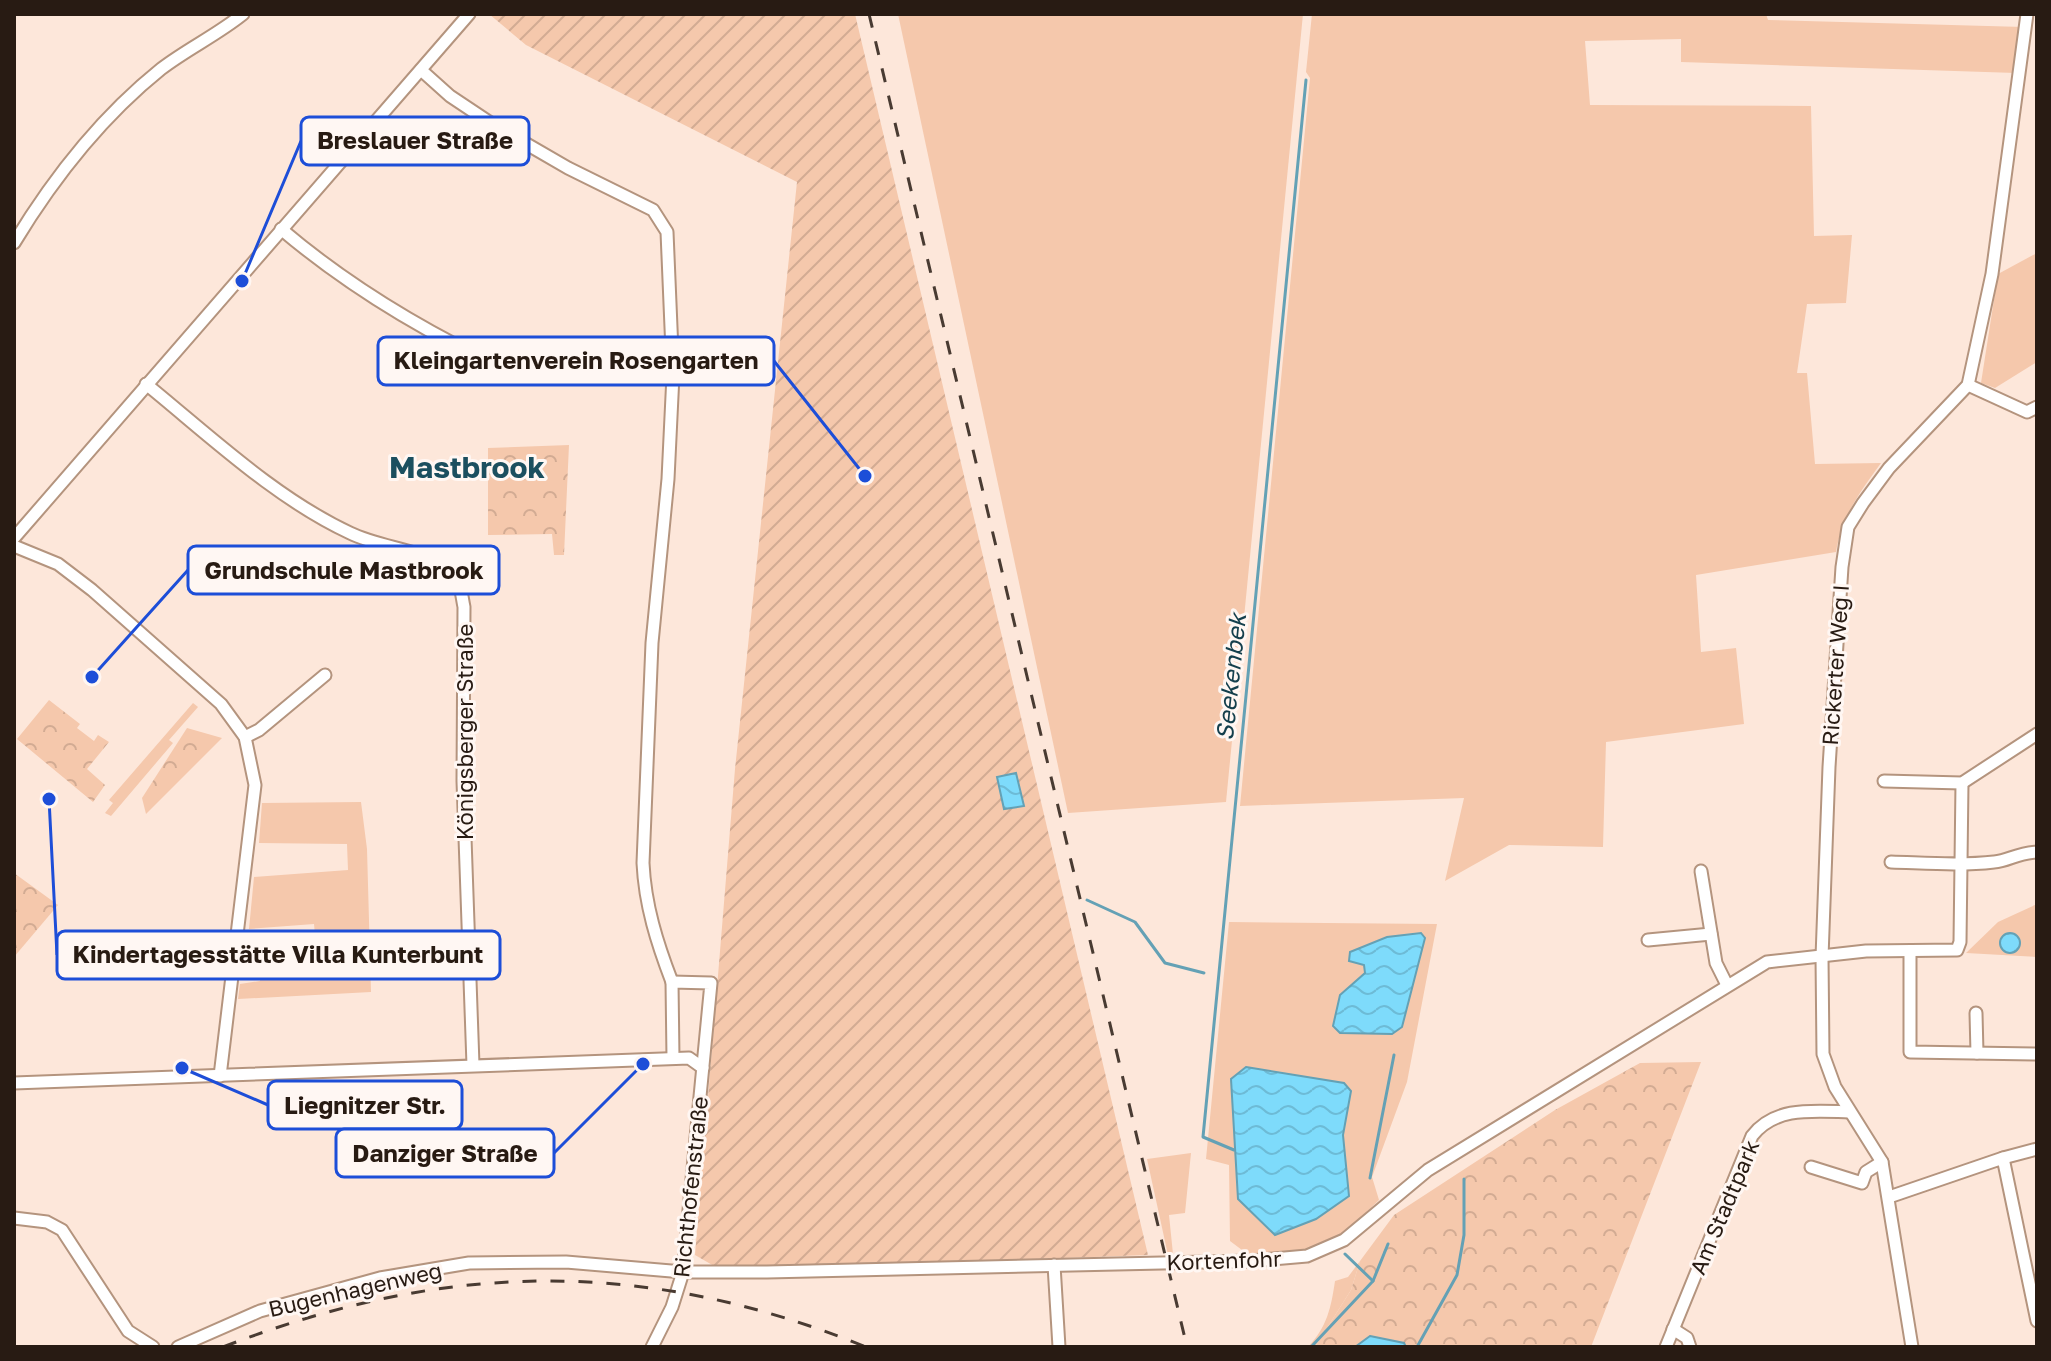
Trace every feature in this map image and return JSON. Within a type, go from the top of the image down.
[{"type":"street","points":[[14,243],[17,230],[84,140],[163,68],[218,35],[243,14]]},
{"type":"street","points":[[14,538],[469,14]]},
{"type":"street","points":[[2027,14],[1992,274],[1968,385],[2027,412],[2037,407]]},
{"type":"street","points":[[421,70],[450,96],[492,124],[568,168],[653,210],[667,232],[673,375],[668,479],[652,643],[643,863],[657,942],[672,982],[673,1058]]},
{"type":"street","points":[[281,229],[376,300],[435,334],[524,378]]},
{"type":"street","name":"Königsberger Straße","points":[[146,384],[299,505],[349,533],[430,558],[451,570],[460,584],[464,607],[463,781],[473,1065]]},
{"type":"street","name":"Rickerter Weg I","points":[[1912,1347],[1882,1162],[1849,1112],[1823,1054],[1822,957],[1831,701],[1848,527],[1889,468],[1968,385]]},
{"type":"street","points":[[14,546],[58,564],[92,590],[221,704],[245,737],[255,785],[220,1076]]},
{"type":"street","points":[[245,737],[325,675]]},
{"type":"street","points":[[1884,781],[1962,783],[2037,734]]},
{"type":"street","points":[[1962,783],[1963,865]]},
{"type":"street","points":[[1891,862],[1963,865],[2000,862],[2015,853],[2037,852]]},
{"type":"street","name":"Kortenfohr","points":[[683,1272],[1281,1260],[1330,1248],[1428,1170],[1767,962],[1866,951],[1957,950],[1960,942],[1963,865]]},
{"type":"street","points":[[1701,871],[1716,963],[1727,985]]},
{"type":"street","points":[[1648,940],[1711,934]]},
{"type":"street","points":[[1910,952],[1910,1052],[2037,1054]]},
{"type":"street","name":"Richthofenstraße","points":[[652,1347],[676,1299],[683,1272],[711,983],[672,982]]},
{"type":"street","points":[[1976,1013],[1977,1053]]},
{"type":"street","points":[[14,1083],[673,1058],[689,1058],[703,1068]]},
{"type":"street","name":"Am Stadtpark","points":[[1666,1347],[1752,1136],[1763,1122],[1794,1112],[1849,1112]]},
{"type":"street","points":[[1889,1197],[2037,1149]]},
{"type":"street","points":[[2003,1158],[2037,1321]]},
{"type":"street","points":[[1811,1167],[1862,1183],[1866,1172],[1882,1162]]},
{"type":"street","points":[[14,1218],[47,1222],[62,1230],[128,1331],[153,1347]]},
{"type":"street","name":"Bugenhagenweg","points":[[178,1347],[260,1311],[380,1278],[469,1263],[566,1262],[683,1272]]},
{"type":"street","points":[[1054,1265],[1059,1347]]},
{"type":"street","points":[[1673,1329],[1687,1338],[1690,1347]]},
{"type":"green space","points":[[489,14],[855,14],[1148,1255],[721,1270],[695,1255],[735,769],[797,182],[526,45]]},
{"type":"green space","points":[[898,14],[1303,14],[1226,802],[1068,813]]},
{"type":"green space","points":[[1312,14],[1766,14],[1768,20],[2024,27],[2016,73],[1681,62],[1681,39],[1585,41],[1590,105],[1811,106],[1814,236],[1852,235],[1846,303],[1807,304],[1797,373],[1807,373],[1815,464],[1881,463],[1847,516],[1836,552],[1696,575],[1701,652],[1736,648],[1744,724],[1606,742],[1603,847],[1509,845],[1445,881],[1464,798],[1240,806],[1310,78],[1306,72]]},
{"type":"green space","points":[[2037,253],[2037,362],[1995,388],[1981,383],[1998,274]]},
{"type":"green space","points":[[569,445],[564,555],[554,555],[552,534],[488,535],[488,448]]},
{"type":"green space","points":[[49,700],[80,724],[77,728],[94,741],[98,735],[109,742],[87,769],[105,785],[93,802],[17,739]]},
{"type":"green space","points":[[193,703],[198,707],[169,740],[173,743],[111,816],[105,813],[113,803],[109,800]]},
{"type":"green space","points":[[187,728],[222,738],[146,814],[142,798]]},
{"type":"green space","points":[[361,802],[367,849],[371,992],[238,999],[240,984],[260,981],[262,960],[242,963],[244,948],[316,946],[314,924],[249,929],[254,877],[348,870],[347,844],[259,843],[262,803]]},
{"type":"green space","points":[[14,873],[58,905],[14,957]]},
{"type":"green space","points":[[2037,904],[2037,957],[1966,953],[1998,922]]},
{"type":"green space","points":[[1229,922],[1437,924],[1407,1082],[1372,1177],[1379,1200],[1348,1229],[1322,1244],[1293,1252],[1250,1256],[1230,1241],[1229,1165],[1206,1159]],"holes":[[[1425,938],[1340,995],[1365,974],[1364,965],[1357,962]]]},
{"type":"green space","points":[[1701,1062],[1591,1347],[1315,1347],[1351,1290],[1360,1261],[1394,1215],[1555,1110],[1640,1063]]},
{"type":"green space","points":[[1191,1153],[1185,1213],[1169,1215],[1173,1254],[1168,1255],[1147,1159]]},
{"type":"green space","points":[[1360,1261],[1351,1290],[1315,1347],[1308,1347],[1327,1317],[1335,1281],[1348,1277]]},
{"type":"water","points":[[1016,773],[1024,806],[1004,809],[997,777]]},
{"type":"water","points":[[1421,933],[1425,938],[1402,1027],[1392,1034],[1340,1033],[1333,1026],[1340,995],[1365,973],[1364,965],[1349,961],[1350,952],[1387,937]]},
{"type":"water","points":[[2010,933],[2017,936],[2020,943],[2017,950],[2010,953],[2003,950],[2000,943],[2003,936]]},
{"type":"water","points":[[1246,1067],[1344,1083],[1351,1091],[1343,1135],[1349,1196],[1316,1219],[1275,1235],[1238,1199],[1231,1079]]},
{"type":"water","points":[[1370,1336],[1404,1343],[1406,1347],[1355,1347]]},
{"type":"waterway","name":"Seekenbek","points":[[1234,1150],[1203,1137],[1306,80]]},
{"type":"waterway","points":[[1087,900],[1135,922],[1165,963],[1204,973]]},
{"type":"waterway","points":[[1370,1178],[1394,1055]]},
{"type":"waterway","points":[[1417,1347],[1457,1275],[1464,1235],[1464,1179]]},
{"type":"waterway","points":[[1373,1281],[1388,1244]]},
{"type":"waterway","name":"Seekenbek","points":[[1311,1347],[1373,1281],[1345,1254]]},
{"type":"railway","points":[[869,14],[1187,1347]]},
{"type":"railway","points":[[223,1347],[305,1319],[386,1298],[465,1285],[544,1281],[624,1285],[703,1297],[784,1318],[866,1347]]},
{"type":"place","name":"Breslauer Straße","points":[[242,281]]},
{"type":"place","name":"Kleingartenverein Rosengarten","points":[[865,476]]},
{"type":"place","name":"Grundschule Mastbrook","points":[[92,677]]},
{"type":"place","name":"Kindertagesstätte Villa Kunterbunt","points":[[49,799]]},
{"type":"place","name":"Danziger Straße","points":[[643,1064]]},
{"type":"place","name":"Liegnitzer Str.","points":[[182,1068]]},
{"type":"district","name":"Mastbrook","points":[[467,467]]}]
